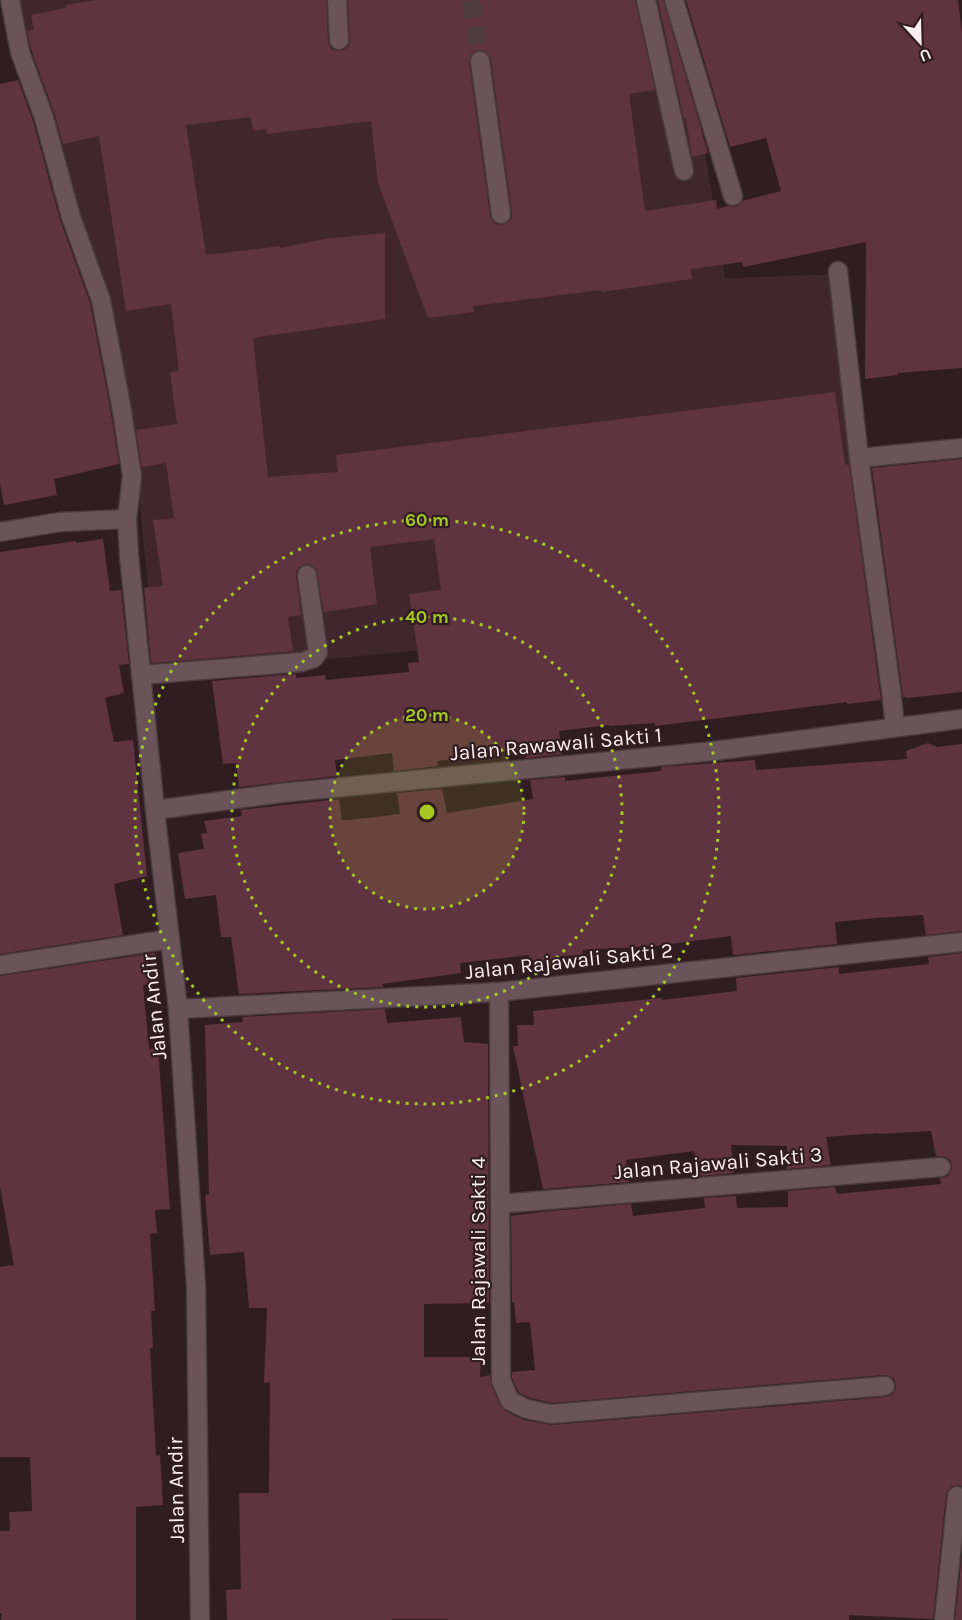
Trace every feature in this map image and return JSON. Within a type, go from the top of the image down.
[{"type":"street","name":"Jalan Andir","points":[[10,0],[20,52],[44,118],[71,217],[101,300],[132,476],[127,519],[129,556],[178,1009],[196,1286],[200,1620]]},
{"type":"street","points":[[337,0],[339,39]]},
{"type":"street","points":[[646,0],[684,171]]},
{"type":"street","points":[[674,0],[733,196]]},
{"type":"street","points":[[480,62],[501,214]]},
{"type":"street","points":[[838,271],[859,458],[895,728]]},
{"type":"street","points":[[859,458],[962,447]]},
{"type":"street","points":[[0,532],[60,522],[127,519]]},
{"type":"street","points":[[141,675],[302,662],[314,658],[318,652],[307,574]]},
{"type":"street","name":"Jalan Rawawali Sakti 1","points":[[155,810],[281,793],[714,751],[962,719]]},
{"type":"street","points":[[0,965],[170,939]]},
{"type":"street","name":"Jalan Rajawali Sakti 2","points":[[178,1009],[500,992],[962,942]]},
{"type":"street","name":"Jalan Rajawali Sakti 4","points":[[500,992],[501,1380],[510,1401],[527,1409],[551,1414],[885,1386]]},
{"type":"street","name":"Jalan Rajawali Sakti 3","points":[[500,1204],[941,1167]]},
{"type":"street","points":[[944,1620],[957,1496]]},
{"type":"shaded area","points":[[17,0],[663,0],[694,83],[725,278],[843,274],[881,607],[157,675],[140,507],[116,341]]},
{"type":"building","points":[[96,0],[326,0],[328,41],[333,50],[339,51],[346,49],[350,40],[348,0],[635,0],[655,90],[629,94],[645,211],[716,200],[717,209],[728,206],[736,207],[742,201],[781,191],[766,138],[730,147],[686,0],[958,0],[962,33],[962,368],[898,373],[898,375],[865,379],[866,242],[743,267],[742,262],[691,269],[692,279],[602,292],[601,290],[473,306],[474,312],[428,318],[378,183],[371,121],[267,134],[266,129],[253,131],[251,117],[186,125],[206,255],[280,246],[280,248],[324,239],[385,233],[385,319],[253,338],[268,477],[338,472],[336,455],[835,392],[845,465],[849,464],[881,700],[847,704],[847,702],[655,726],[655,723],[609,725],[559,731],[562,754],[526,758],[524,749],[437,761],[438,766],[394,771],[392,753],[335,760],[337,776],[239,787],[236,763],[223,764],[212,681],[296,674],[296,678],[325,675],[326,680],[409,672],[408,663],[419,662],[409,594],[441,590],[434,539],[370,547],[377,604],[324,612],[316,569],[306,564],[300,567],[296,571],[296,577],[301,615],[288,617],[293,651],[151,663],[144,588],[163,586],[153,520],[174,518],[166,463],[142,467],[136,430],[177,424],[170,372],[179,371],[171,304],[126,311],[99,136],[63,144],[27,31],[34,30],[31,15],[66,8],[66,5]],"holes":[[[485,51],[491,59],[512,212],[512,218],[502,225],[496,224],[490,216],[469,63],[470,56],[474,52]]]},
{"type":"building","points":[[658,0],[663,0],[708,153],[692,157],[686,118],[684,119]]},
{"type":"building","points":[[18,80],[33,121],[60,220],[90,303],[119,464],[54,479],[57,495],[4,505],[0,484],[0,84]]},
{"type":"building","points":[[962,459],[962,692],[907,698],[903,697],[872,468]]},
{"type":"building","points":[[103,539],[110,591],[121,590],[129,664],[119,665],[124,693],[105,698],[114,742],[133,740],[147,876],[114,884],[123,935],[0,954],[0,552]]},
{"type":"building","points":[[928,743],[937,747],[962,744],[962,931],[926,935],[923,915],[877,918],[835,922],[837,944],[733,955],[731,936],[655,946],[582,950],[583,955],[559,956],[560,960],[529,964],[529,955],[460,963],[461,973],[382,984],[383,987],[239,994],[231,937],[221,937],[216,895],[185,899],[178,853],[204,849],[201,834],[207,833],[204,821],[242,816],[241,810],[339,799],[342,820],[349,820],[400,814],[397,793],[442,789],[447,813],[533,799],[530,780],[565,777],[565,781],[661,771],[661,767],[755,760],[756,770],[907,759],[906,751]]},
{"type":"building","points":[[155,953],[157,983],[143,985],[149,1049],[158,1048],[170,1209],[155,1210],[157,1233],[150,1234],[155,1311],[151,1311],[153,1348],[150,1348],[156,1456],[160,1455],[163,1505],[136,1507],[136,1620],[1,1620],[0,1531],[10,1531],[9,1512],[32,1511],[30,1457],[0,1457],[0,1267],[14,1265],[0,1187],[0,976]]},
{"type":"building","points":[[962,953],[962,1486],[952,1486],[946,1495],[933,1619],[849,1615],[849,1620],[227,1620],[226,1590],[241,1589],[239,1493],[269,1493],[270,1382],[264,1383],[267,1308],[249,1308],[244,1252],[210,1255],[205,1195],[209,1194],[205,1025],[243,1022],[242,1017],[385,1009],[387,1023],[461,1017],[464,1042],[488,1044],[489,1303],[424,1304],[424,1357],[481,1357],[480,1377],[490,1375],[491,1384],[505,1411],[524,1420],[552,1425],[886,1397],[892,1395],[896,1386],[894,1379],[884,1375],[552,1403],[519,1393],[512,1378],[512,1372],[535,1370],[530,1322],[516,1323],[514,1302],[512,1302],[511,1216],[631,1204],[633,1216],[705,1208],[704,1198],[736,1196],[737,1208],[788,1207],[788,1191],[835,1187],[837,1194],[941,1184],[940,1178],[948,1176],[952,1167],[951,1161],[946,1157],[936,1156],[931,1131],[878,1133],[826,1137],[831,1165],[787,1169],[787,1146],[731,1145],[734,1173],[699,1176],[694,1151],[626,1160],[629,1182],[543,1189],[513,1046],[518,1046],[517,1025],[534,1025],[533,1011],[737,991],[736,978],[839,967],[839,974],[929,964],[928,957]]},
{"type":"building","points":[[962,1556],[962,1620],[955,1620]]},
{"type":"tunnel","points":[[471,0],[480,61]]}]
